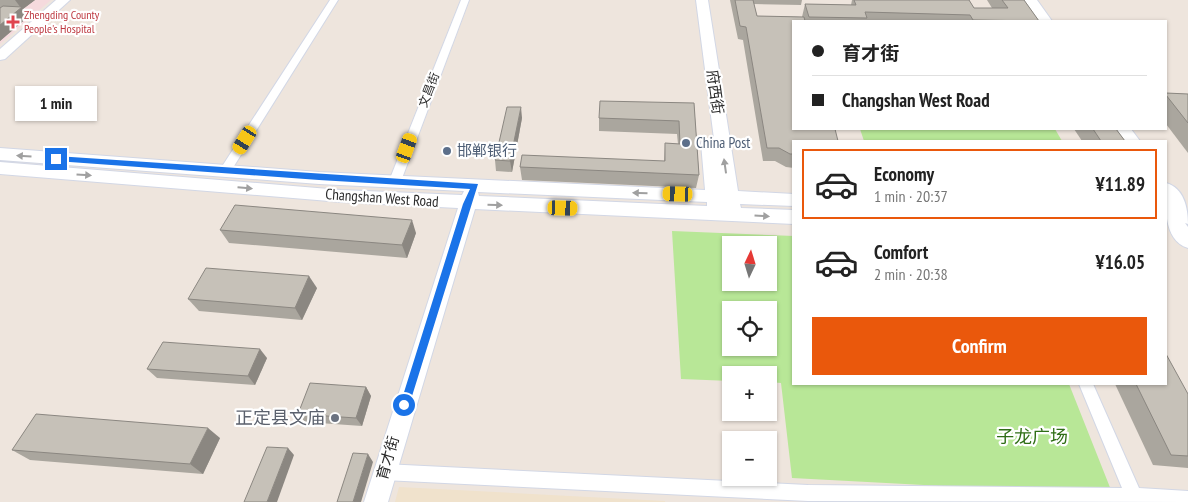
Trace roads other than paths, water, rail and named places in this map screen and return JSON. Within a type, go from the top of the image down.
[{"type":"main road","points":[[0,56],[64,0]]},
{"type":"main road","points":[[694,0],[722,196]]},
{"type":"main road","points":[[1020,0],[1033,20]]},
{"type":"main road","points":[[1030,0],[1044,20]]},
{"type":"main road","name":"Changshan West Road","points":[[0,154],[225,171],[395,181],[471,195],[725,214],[792,217]]},
{"type":"main road","name":"Changshan West Road","points":[[0,168],[341,196],[722,196],[792,200]]},
{"type":"main road","points":[[1167,190],[1187,239],[1167,237]]},
{"type":"main road","name":"育才街","points":[[376,502],[471,195]]},
{"type":"street","points":[[225,171],[334,0]]},
{"type":"street","name":"文昌街","points":[[395,181],[465,0]]},
{"type":"street","name":"府西街","points":[[702,0],[725,214]]},
{"type":"street","points":[[1086,385],[1135,499]]},
{"type":"street","points":[[384,472],[808,493],[1188,499]]},
{"type":"place","name":"Zhengding County People's Hospital","points":[[13,22]]},
{"type":"place","name":"China Post","points":[[686,143]]},
{"type":"place","name":"邯郸银行","points":[[447,151]]},
{"type":"place","name":"正定县文庙","points":[[335,418]]},
{"type":"park label","name":"子龙广场","points":[[1032,437]]}]
